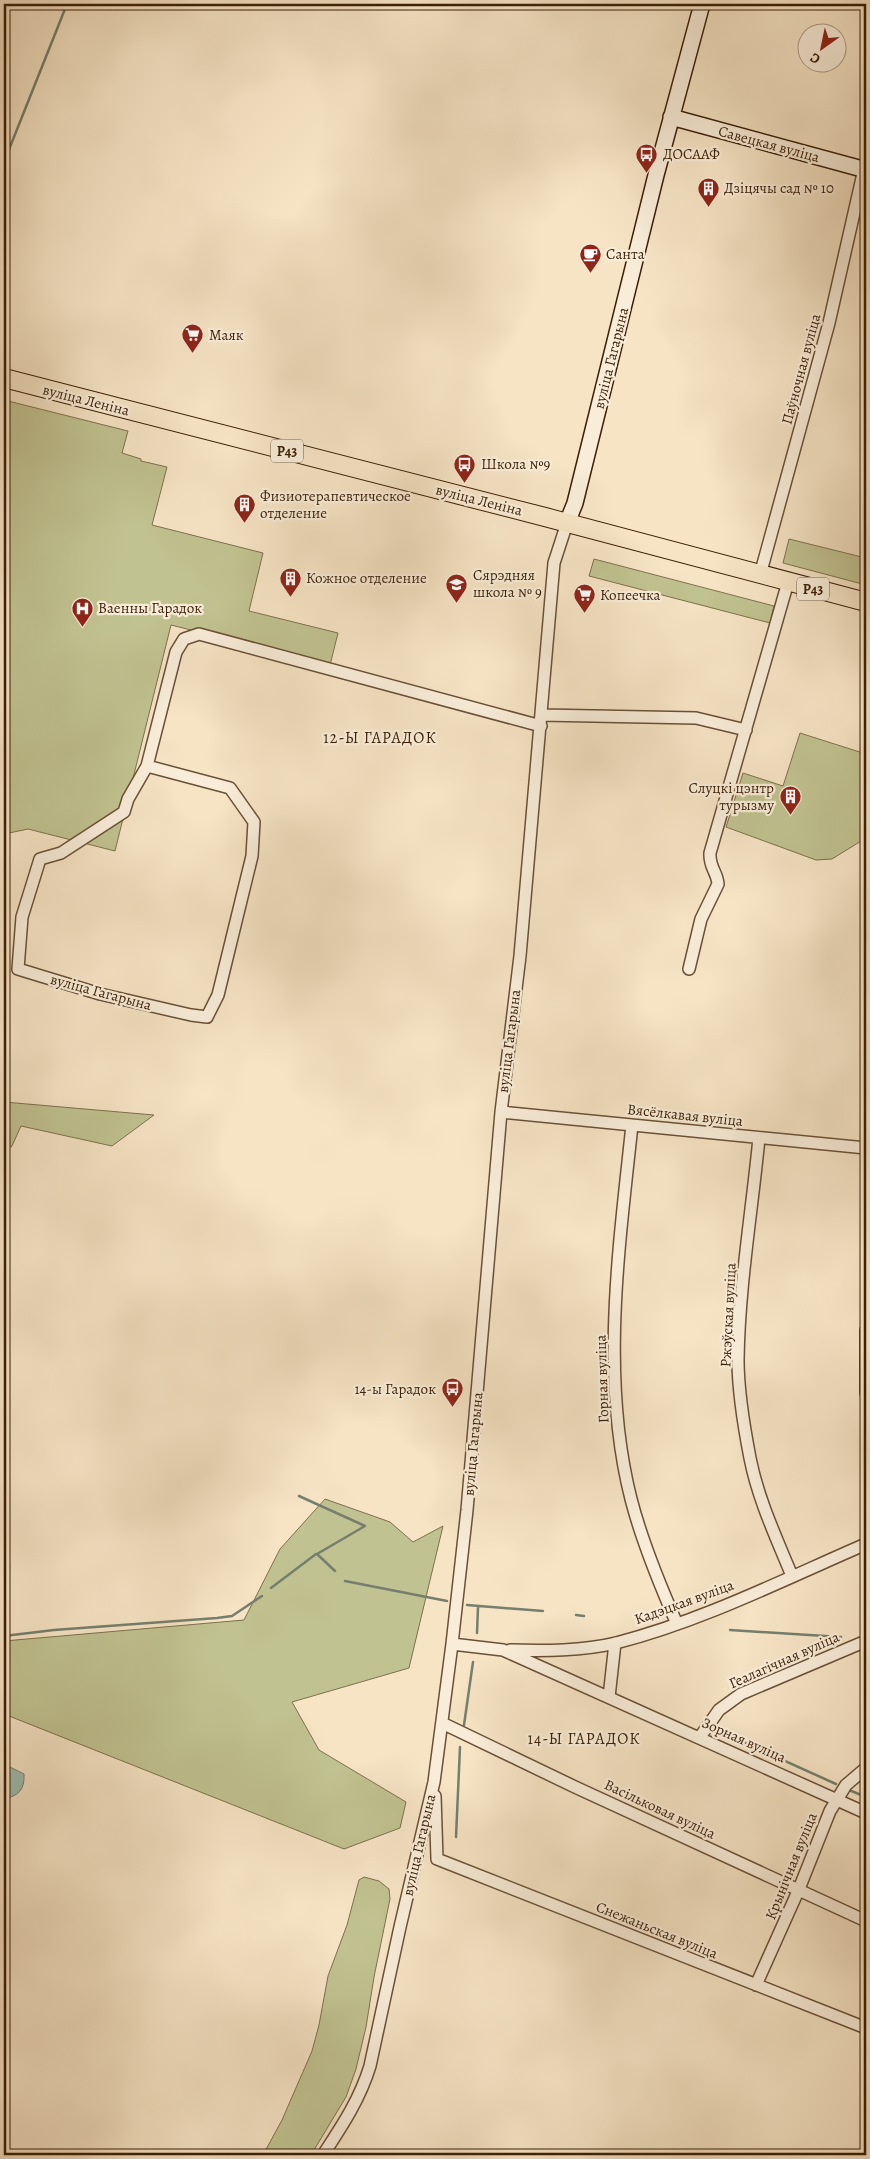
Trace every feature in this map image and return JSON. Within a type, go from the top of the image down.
[{"type":"main road","name":"вуліца Гагарына","points":[[567,523],[578,493],[702,4]]},
{"type":"main road","name":"Савецкая вуліца","points":[[672,117],[865,170]]},
{"type":"main road","name":"вуліца Леніна","points":[[4,378],[866,602]]},
{"type":"street","name":"Паўночная вуліца","points":[[760,575],[829,323],[865,170]]},
{"type":"street","name":"вуліца Гагарына","points":[[323,2155],[352,2111],[363,2088],[370,2066],[434,1782],[467,1510],[500,1112],[520,956],[554,563],[567,523]]},
{"type":"street","points":[[689,969],[701,919],[718,884],[709,863],[710,853],[788,582]]},
{"type":"street","points":[[147,766],[176,652],[184,639],[199,634],[541,720],[696,718],[746,730]]},
{"type":"street","name":"вуліца Гагарына","points":[[147,766],[230,788],[254,822],[252,856],[218,995],[207,1017],[100,994],[18,969],[22,917],[40,859],[61,853],[124,812],[128,799],[147,766]]},
{"type":"street","name":"Вясёлкавая вуліца","points":[[500,1112],[866,1148]]},
{"type":"street","name":"Горная вуліца","points":[[632,1125],[617,1272],[615,1372],[617,1411],[622,1453],[631,1498],[646,1551],[677,1624]]},
{"type":"street","name":"Ржэўская вуліца","points":[[760,1138],[742,1296],[738,1361],[742,1410],[750,1459],[763,1506],[792,1576]]},
{"type":"street","points":[[866,1330],[866,1393]]},
{"type":"street","name":"Кадэцкая вуліца","points":[[503,1650],[542,1651],[615,1643],[677,1624],[866,1544]]},
{"type":"street","name":"Геалагічная вуліца","points":[[700,1736],[719,1710],[741,1694],[866,1641]]},
{"type":"street","points":[[609,1697],[615,1643]]},
{"type":"street","name":"Зорная вуліца","points":[[452,1644],[503,1650],[700,1736],[866,1813]]},
{"type":"street","name":"Васільковая вуліца","points":[[442,1723],[575,1787],[866,1921]]},
{"type":"street","name":"Крынічная вуліца","points":[[756,1985],[799,1889],[830,1811],[846,1785],[866,1768]]},
{"type":"street","name":"Снежаньская вуліца","points":[[434,1782],[437,1859],[866,2028]]},
{"type":"green space","points":[[4,400],[128,431],[122,453],[141,459],[141,461],[167,467],[152,525],[263,553],[249,611],[338,633],[330,665],[171,625],[115,851],[28,829],[4,834]]},
{"type":"green space","points":[[789,539],[866,558],[866,585],[783,563]]},
{"type":"green space","points":[[594,559],[774,606],[770,623],[589,576]]},
{"type":"green space","points":[[800,733],[866,754],[866,838],[832,859],[816,860],[726,827],[743,773],[783,786]]},
{"type":"green space","points":[[4,1102],[154,1115],[112,1146],[21,1126],[12,1146],[4,1152]]},
{"type":"green space","points":[[325,1499],[390,1522],[413,1542],[443,1526],[409,1668],[292,1702],[319,1750],[406,1802],[400,1828],[344,1849],[4,1714],[4,1641],[244,1620],[280,1549]]},
{"type":"green space","points":[[364,1877],[379,1881],[389,1889],[390,1899],[366,2027],[356,2069],[346,2097],[311,2155],[263,2155],[282,2120],[312,2051],[328,1976],[347,1925],[359,1880]]},
{"type":"shaded area","points":[[4,1764],[24,1774],[24,1780],[22,1788],[17,1794],[4,1799]]},
{"type":"waterway","points":[[4,162],[67,4]]},
{"type":"waterway","points":[[299,1496],[365,1526],[317,1554],[335,1571]]},
{"type":"waterway","points":[[271,1588],[316,1554]]},
{"type":"waterway","points":[[345,1581],[447,1601]]},
{"type":"waterway","points":[[4,1636],[54,1630],[232,1616],[262,1596]]},
{"type":"waterway","points":[[467,1605],[543,1611]]},
{"type":"waterway","points":[[477,1633],[478,1607]]},
{"type":"waterway","points":[[576,1615],[584,1616]]},
{"type":"waterway","points":[[730,1630],[841,1637]]},
{"type":"waterway","points":[[464,1725],[473,1662]]},
{"type":"waterway","points":[[712,1728],[836,1784]]},
{"type":"waterway","points":[[456,1837],[460,1747]]},
{"type":"waterway","points":[[849,1790],[866,1797]]},
{"type":"place","name":"ДОСААФ","points":[[647,173]]},
{"type":"place","name":"Дзіцячы сад № 10","points":[[708,207]]},
{"type":"place","name":"Санта","points":[[590,273]]},
{"type":"place","name":"Маяк","points":[[193,354]]},
{"type":"place","name":"Школа №9","points":[[465,483]]},
{"type":"place","name":"Физиотерапевтическое отделение","points":[[244,524]]},
{"type":"place","name":"Кожное отделение","points":[[290,597]]},
{"type":"place","name":"Сярэдняя школа № 9","points":[[457,603]]},
{"type":"place","name":"Копеечка","points":[[584,614]]},
{"type":"place","name":"Ваенны Гарадок","points":[[82,627]]},
{"type":"place","name":"Слуцкі цэнтр турызму","points":[[790,816]]},
{"type":"place","name":"14-ы Гарадок","points":[[452,1408]]},
{"type":"district","name":"12-Ы ГАРАДОК","points":[[380,738]]},
{"type":"district","name":"14-Ы ГАРАДОК","points":[[584,1739]]}]
